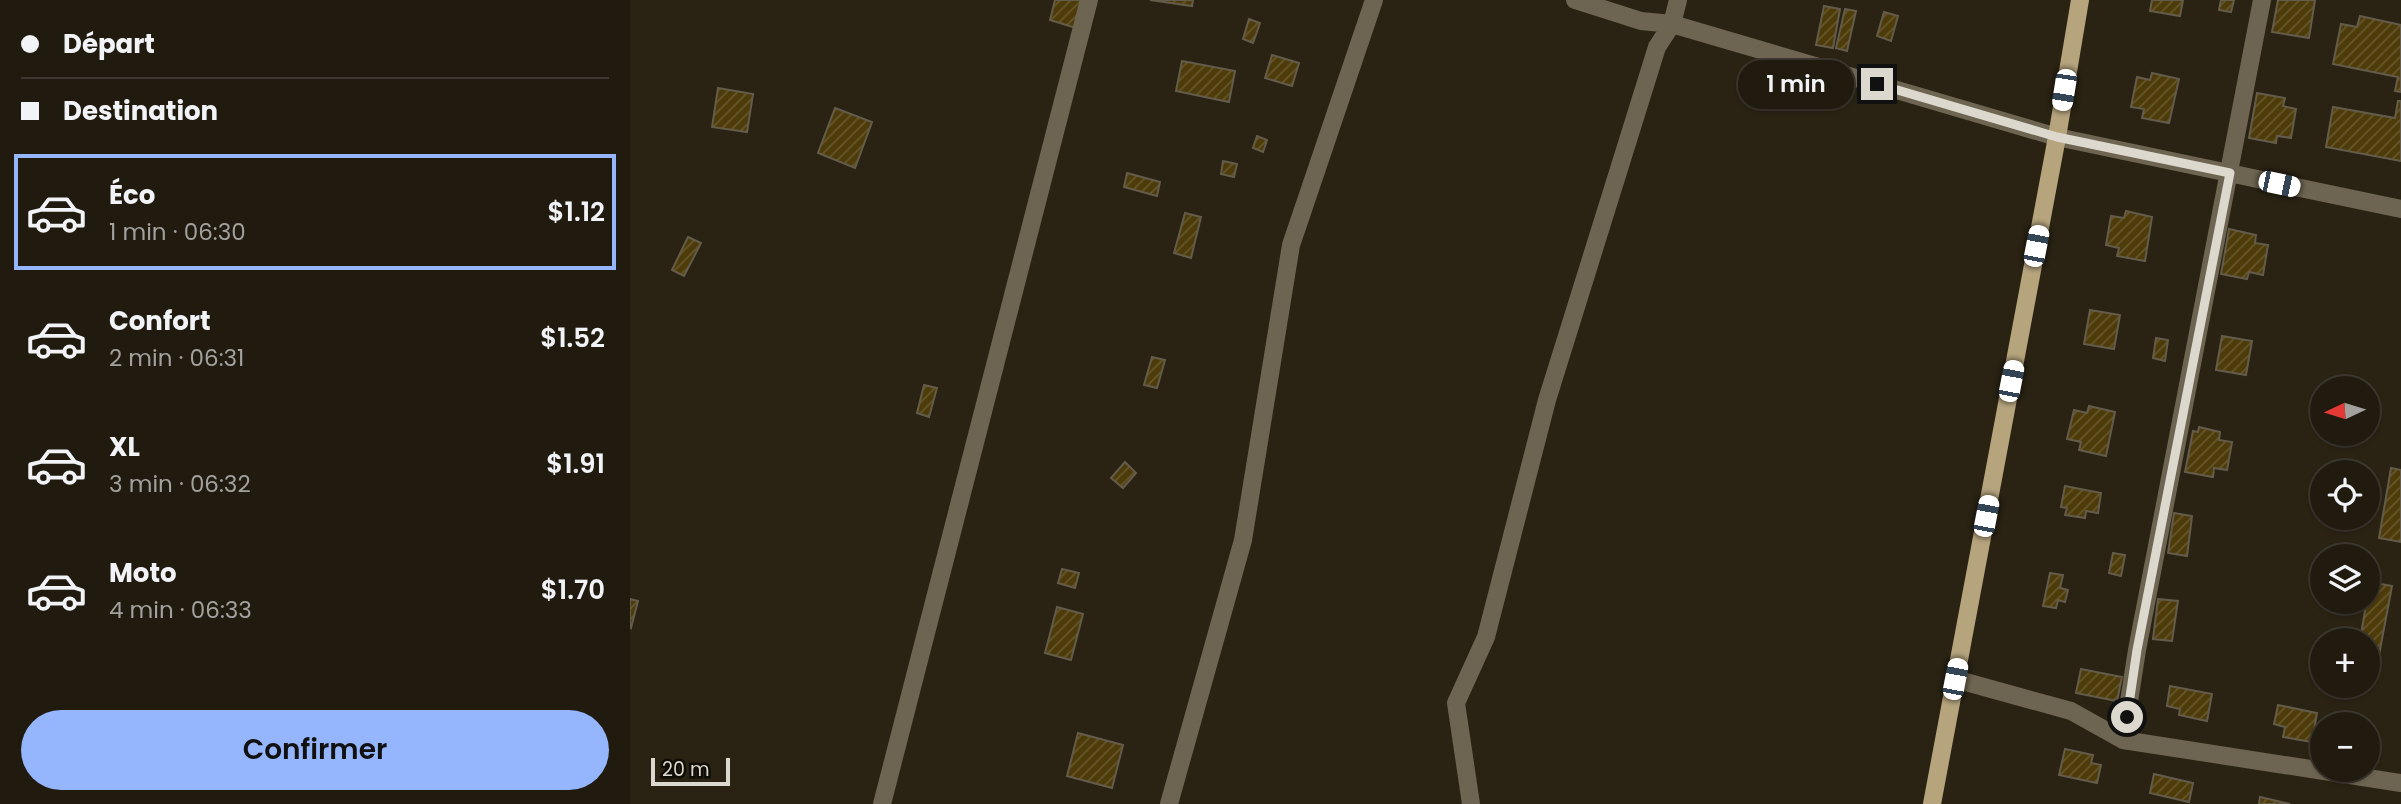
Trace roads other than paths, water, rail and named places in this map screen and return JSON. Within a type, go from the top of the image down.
[{"type":"main road","points":[[1932,804],[2057,137],[2080,0]]},
{"type":"street","points":[[882,804],[1088,0]]},
{"type":"street","points":[[1169,804],[1243,540],[1291,245],[1374,0]]},
{"type":"street","points":[[1575,0],[1641,21],[1672,24],[2057,137],[2401,209]]},
{"type":"street","points":[[1471,804],[1456,703],[1486,637],[1547,400],[1657,47],[1672,24],[1678,0]]},
{"type":"street","points":[[2123,740],[2137,650],[2262,0]]},
{"type":"street","points":[[1955,679],[2071,711],[2123,740],[2401,783]]}]
